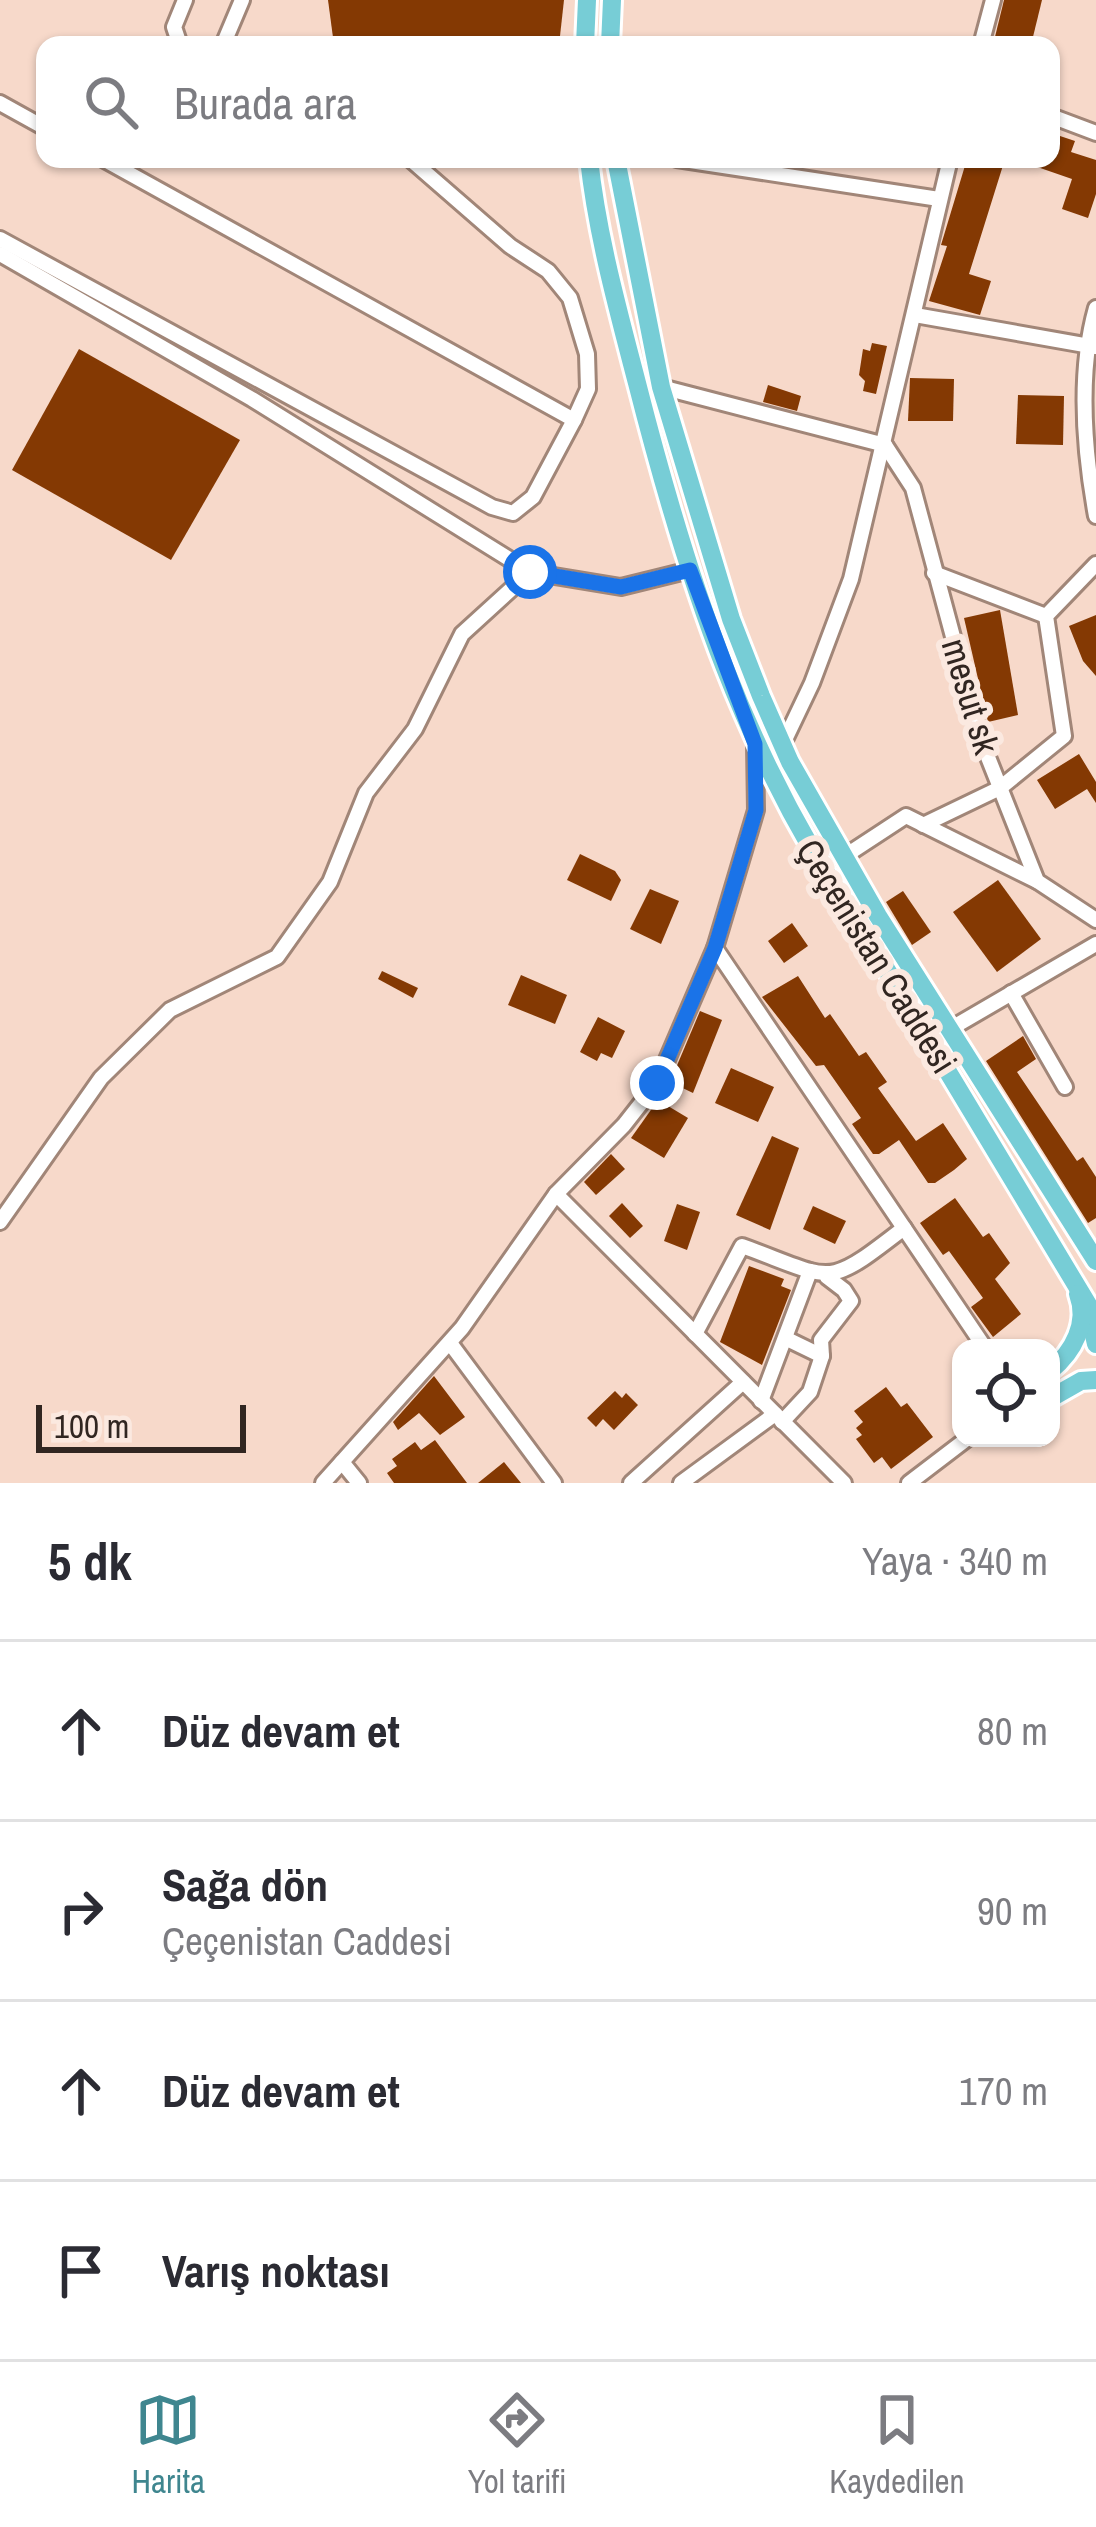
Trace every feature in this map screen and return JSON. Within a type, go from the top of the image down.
[{"type":"main road","points":[[585,36],[586,0]]},
{"type":"main road","points":[[610,36],[612,0]]},
{"type":"main road","name":"Çeçenistan Caddesi","points":[[591,168],[621,321],[690,570],[755,744],[821,870],[873,947],[1096,1318]]},
{"type":"main road","name":"Çeçenistan Caddesi","points":[[618,168],[661,387],[731,619],[782,746],[950,1029],[1095,1258]]},
{"type":"main road","points":[[1060,1362],[1076,1340],[1082,1306],[1074,1283]]},
{"type":"main road","points":[[1096,1318],[1096,1344]]},
{"type":"main road","points":[[1060,1394],[1091,1378]]},
{"type":"street","points":[[177,36],[174,27],[185,0]]},
{"type":"street","points":[[227,36],[242,0]]},
{"type":"street","points":[[983,36],[993,0]]},
{"type":"street","points":[[0,104],[36,123]]},
{"type":"street","points":[[1060,119],[1096,133]]},
{"type":"street","points":[[120,168],[574,420]]},
{"type":"street","points":[[0,239],[492,507],[513,513],[533,497],[574,420],[588,389],[587,354],[570,298],[548,271],[510,246],[420,168]]},
{"type":"street","points":[[736,168],[940,199]]},
{"type":"street","points":[[782,746],[812,683],[851,579],[948,168]]},
{"type":"street","points":[[0,254],[252,399],[530,572],[621,587],[690,570]]},
{"type":"street","points":[[1096,308],[1091,346],[1096,516]]},
{"type":"street","points":[[915,315],[1091,346]]},
{"type":"street","points":[[661,387],[885,445]]},
{"type":"street","name":"mesut sk","points":[[885,445],[913,488],[980,736],[1037,881]]},
{"type":"street","points":[[1046,616],[1096,564]]},
{"type":"street","points":[[0,1222],[101,1078],[170,1010],[277,957],[330,882],[366,794],[415,729],[462,634],[530,572]]},
{"type":"street","points":[[934,573],[1046,616]]},
{"type":"street","points":[[922,825],[1000,788],[1064,736],[1046,616]]},
{"type":"street","points":[[323,1483],[450,1342],[556,1194],[624,1125],[657,1083],[715,948],[756,810],[755,744]]},
{"type":"street","points":[[756,810],[785,803]]},
{"type":"street","points":[[845,856],[906,816],[1037,881],[1096,920]]},
{"type":"street","points":[[950,1029],[1096,944]]},
{"type":"street","points":[[715,948],[979,1339]]},
{"type":"street","points":[[1011,993],[1065,1087]]},
{"type":"street","points":[[556,1194],[844,1483]]},
{"type":"street","points":[[827,1277],[852,1269],[904,1228]]},
{"type":"street","points":[[681,1483],[811,1392],[822,1356],[821,1340],[850,1301],[827,1277],[742,1246],[695,1334]]},
{"type":"street","points":[[761,1401],[811,1271]]},
{"type":"street","points":[[787,1339],[822,1356]]},
{"type":"street","points":[[450,1342],[554,1483]]},
{"type":"street","points":[[631,1483],[743,1382]]},
{"type":"street","points":[[909,1483],[956,1447]]},
{"type":"street","points":[[342,1462],[359,1483]]},
{"type":"building","points":[[328,0],[564,0],[560,36],[333,36]]},
{"type":"building","points":[[1004,0],[1042,0],[1033,36],[995,36]]},
{"type":"building","points":[[1060,136],[1075,141],[1071,152],[1096,160],[1096,194],[1088,218],[1062,209],[1072,179],[1040,168],[1060,168]]},
{"type":"building","points":[[964,168],[1002,168],[969,274],[991,281],[980,315],[929,301],[947,246],[941,245]]},
{"type":"building","points":[[872,343],[887,346],[876,394],[863,391],[865,381],[859,375],[863,349],[870,351]]},
{"type":"building","points":[[79,349],[240,440],[171,560],[12,470]]},
{"type":"building","points":[[910,378],[954,379],[953,421],[908,421]]},
{"type":"building","points":[[768,385],[801,396],[797,411],[763,402]]},
{"type":"building","points":[[1018,395],[1064,396],[1063,445],[1016,444]]},
{"type":"building","points":[[1000,610],[1018,715],[988,722],[964,618]]},
{"type":"building","points":[[1096,615],[1096,676],[1083,661],[1069,626]]},
{"type":"building","points":[[1079,754],[1096,782],[1096,803],[1087,789],[1055,809],[1037,780]]},
{"type":"building","points":[[580,854],[615,871],[621,880],[611,901],[567,880]]},
{"type":"building","points":[[998,880],[1041,939],[997,972],[953,912]]},
{"type":"building","points":[[650,889],[679,901],[661,944],[630,929]]},
{"type":"building","points":[[903,891],[931,932],[912,945],[886,902]]},
{"type":"building","points":[[792,923],[808,946],[784,963],[768,941]]},
{"type":"building","points":[[382,971],[418,988],[413,998],[378,979]]},
{"type":"building","points":[[521,975],[567,995],[555,1024],[508,1005]]},
{"type":"building","points":[[798,976],[825,1018],[830,1014],[859,1056],[866,1052],[887,1082],[878,1088],[916,1141],[943,1123],[967,1159],[935,1183],[928,1183],[899,1140],[873,1154],[852,1124],[861,1118],[824,1065],[816,1066],[762,997]]},
{"type":"building","points":[[700,1011],[722,1020],[693,1093],[670,1082]]},
{"type":"building","points":[[598,1017],[625,1031],[612,1058],[601,1053],[597,1061],[580,1052]]},
{"type":"building","points":[[1023,1036],[1036,1059],[1017,1072],[1077,1161],[1083,1157],[1096,1177],[1096,1218],[1088,1223],[986,1061]]},
{"type":"building","points":[[731,1068],[774,1087],[758,1122],[715,1103]]},
{"type":"building","points":[[658,1100],[688,1118],[664,1158],[631,1138]]},
{"type":"building","points":[[772,1136],[799,1148],[770,1230],[736,1215]]},
{"type":"building","points":[[611,1154],[625,1169],[596,1195],[584,1182]]},
{"type":"building","points":[[955,1198],[983,1237],[989,1233],[1010,1263],[995,1279],[1021,1314],[993,1337],[971,1307],[983,1298],[949,1251],[943,1255],[920,1223]]},
{"type":"building","points":[[622,1203],[643,1226],[630,1238],[609,1216]]},
{"type":"building","points":[[677,1204],[700,1212],[687,1250],[664,1241]]},
{"type":"building","points":[[813,1206],[846,1221],[835,1244],[803,1229]]},
{"type":"building","points":[[749,1266],[784,1279],[781,1286],[791,1290],[762,1365],[720,1342]]},
{"type":"building","points":[[434,1376],[465,1417],[440,1435],[419,1413],[398,1430],[393,1422]]},
{"type":"building","points":[[886,1387],[901,1407],[907,1403],[933,1437],[891,1469],[882,1457],[874,1463],[856,1439],[862,1435],[856,1428],[863,1422],[854,1411]]},
{"type":"building","points":[[615,1391],[622,1398],[626,1393],[638,1405],[614,1430],[603,1419],[596,1427],[587,1418]]},
{"type":"building","points":[[435,1440],[467,1483],[394,1483],[387,1473],[397,1466],[392,1459],[415,1442],[421,1450]]},
{"type":"building","points":[[504,1462],[521,1483],[478,1483]]},
{"type":"route","points":[[530,572],[621,587],[690,570],[755,744],[756,810],[715,948],[657,1083]]}]
